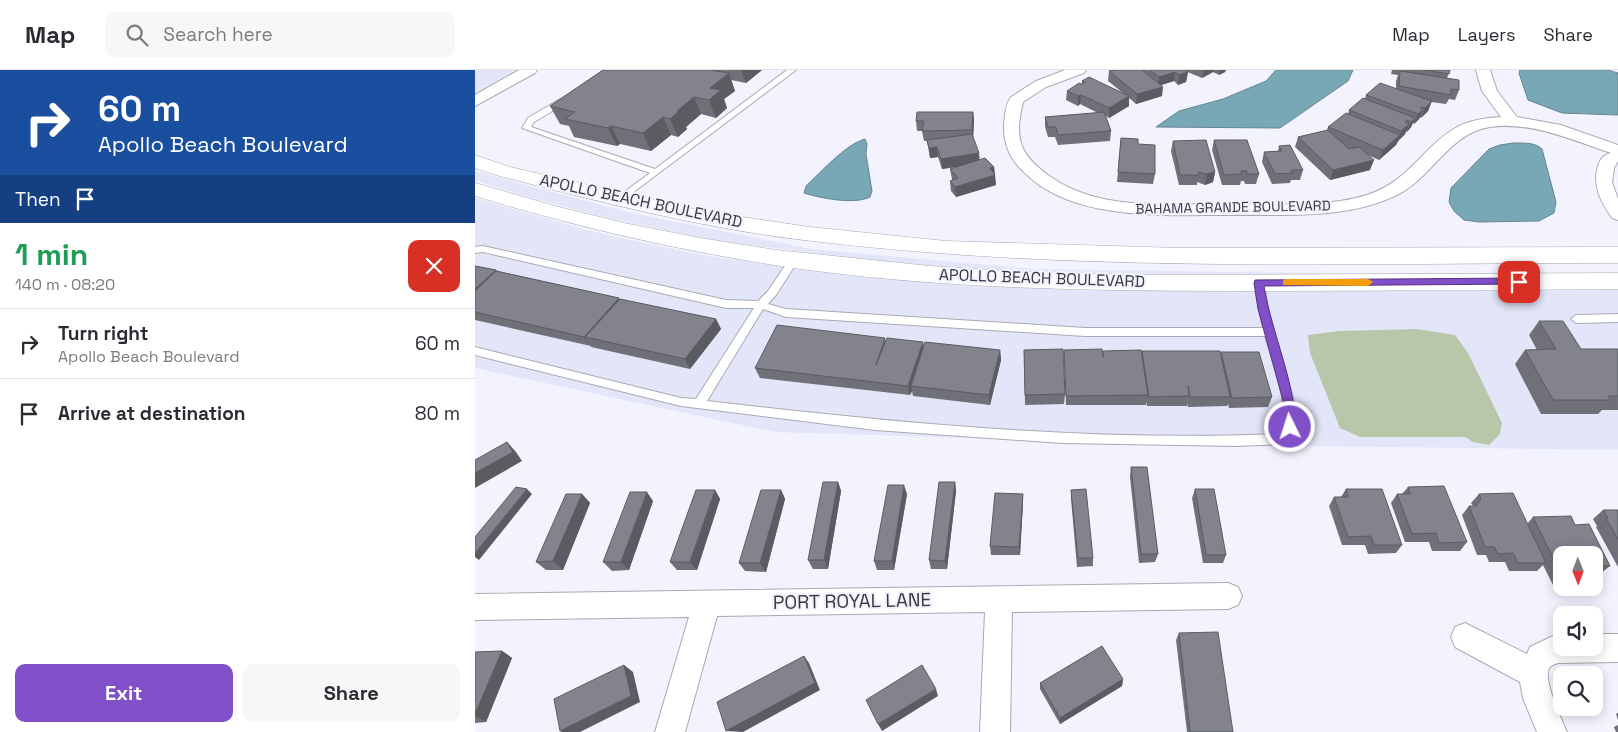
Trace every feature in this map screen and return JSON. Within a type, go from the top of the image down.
[{"type":"main road","name":"APOLLO BEACH BOULEVARD","points":[[475,161],[503,171],[619,200],[702,218],[810,234],[945,248],[1179,256],[1618,255]]},
{"type":"main road","name":"APOLLO BEACH BOULEVARD","points":[[475,189],[597,224],[711,248],[859,268],[966,277],[1086,282],[1618,281]]},
{"type":"street","points":[[475,101],[530,70]]},
{"type":"street","name":"BAHAMA GRANDE BOULEVARD","points":[[1079,70],[1041,84],[1016,100],[1012,120],[1013,144],[1024,163],[1040,178],[1064,191],[1095,203],[1128,208],[1169,210],[1296,209],[1333,207],[1362,201],[1386,193],[1405,183],[1454,134],[1471,126],[1492,122],[1527,122],[1618,150]]},
{"type":"street","points":[[1483,70],[1490,91],[1512,122]]},
{"type":"street","points":[[1618,156],[1609,159],[1603,176],[1618,214]]},
{"type":"street","name":"PORT ROYAL LANE","points":[[475,607],[1228,596]]},
{"type":"street","points":[[995,732],[999,598]]},
{"type":"street","points":[[670,732],[707,604]]},
{"type":"street","points":[[1465,637],[1533,673]]},
{"type":"street","points":[[1552,732],[1538,698],[1533,673],[1540,657],[1555,649],[1618,648]]},
{"type":"lane","points":[[619,200],[792,70]]},
{"type":"lane","points":[[572,95],[531,120],[526,128],[655,172]]},
{"type":"lane","points":[[475,250],[483,249],[726,304],[761,305],[785,313],[1085,332],[1269,332]]},
{"type":"lane","points":[[699,404],[761,305],[794,259]]},
{"type":"lane","points":[[475,351],[681,402],[875,425],[1063,438],[1236,441],[1284,438],[1290,427],[1289,404],[1269,332],[1259,283]]},
{"type":"lane","points":[[1576,319],[1618,318]]},
{"type":"shaded area","points":[[475,70],[520,70],[475,95]]},
{"type":"shaded area","points":[[475,171],[631,213],[811,249],[1033,269],[1369,274],[1086,274],[968,269],[862,259],[717,241],[604,217],[524,196],[475,180]]},
{"type":"shaded area","points":[[475,198],[590,231],[706,256],[856,276],[965,285],[1086,291],[1618,290],[1618,450],[1163,444],[775,432],[475,368]],"holes":[[[1417,329],[1473,442],[1465,437],[1361,437],[1308,335],[1338,331]]]},
{"type":"green space","points":[[1417,329],[1455,335],[1468,353],[1502,423],[1500,434],[1489,445],[1473,442],[1465,437],[1360,437],[1340,428],[1310,353],[1308,335],[1338,331]]},
{"type":"water","points":[[1276,70],[1353,70],[1348,81],[1280,128],[1156,127],[1179,111],[1223,99],[1266,81]]},
{"type":"water","points":[[1520,70],[1608,70],[1618,73],[1618,115],[1562,113],[1528,100],[1519,73]]},
{"type":"water","points":[[865,139],[872,191],[870,197],[846,201],[804,193],[806,186],[834,159],[850,146]]},
{"type":"water","points":[[1513,143],[1532,144],[1542,149],[1556,202],[1554,213],[1539,221],[1479,222],[1464,220],[1454,211],[1449,202],[1451,188],[1489,149]]},
{"type":"building","points":[[603,70],[710,70],[729,73],[710,88],[721,90],[709,100],[694,97],[670,119],[663,117],[643,133],[565,119],[575,112],[550,106]]},
{"type":"building","points":[[1142,70],[1163,87],[1137,94],[1109,71]]},
{"type":"building","points":[[1150,70],[1185,70],[1188,72],[1179,75],[1175,72],[1159,77]]},
{"type":"building","points":[[1425,70],[1450,70],[1449,74]]},
{"type":"building","points":[[1400,71],[1459,80],[1459,90],[1451,89],[1451,95],[1399,86]]},
{"type":"building","points":[[1089,77],[1129,96],[1109,108],[1081,95],[1078,96],[1067,91],[1079,83],[1082,84],[1085,82],[1082,81]]},
{"type":"building","points":[[1380,83],[1432,101],[1425,108],[1420,108],[1423,110],[1418,114],[1366,95]]},
{"type":"building","points":[[1363,98],[1415,118],[1411,122],[1407,120],[1405,122],[1409,124],[1401,131],[1349,110]]},
{"type":"building","points":[[917,112],[973,112],[972,130],[922,131],[924,121],[916,121]]},
{"type":"building","points":[[1104,112],[1111,131],[1058,135],[1056,127],[1048,127],[1045,117]]},
{"type":"building","points":[[1346,113],[1400,135],[1383,150],[1328,127]]},
{"type":"building","points":[[1328,130],[1349,149],[1359,147],[1374,160],[1333,170],[1298,137]]},
{"type":"building","points":[[972,134],[979,153],[941,159],[937,147],[929,148],[927,140]]},
{"type":"building","points":[[1121,138],[1138,139],[1138,144],[1155,145],[1155,174],[1118,172]]},
{"type":"building","points":[[1206,140],[1215,172],[1207,174],[1198,172],[1199,175],[1180,175],[1173,141]]},
{"type":"building","points":[[1214,140],[1247,140],[1259,174],[1247,174],[1247,171],[1241,171],[1242,174],[1224,175]]},
{"type":"building","points":[[1290,145],[1303,170],[1291,170],[1293,173],[1275,174],[1264,152],[1282,151],[1279,146]]},
{"type":"building","points":[[985,158],[994,167],[990,168],[995,175],[955,187],[950,181],[958,178],[950,169]]},
{"type":"building","points":[[475,266],[496,270],[475,289]]},
{"type":"building","points":[[496,271],[619,298],[584,337],[475,312],[475,291]]},
{"type":"building","points":[[620,299],[716,319],[685,359],[585,337]]},
{"type":"building","points":[[1539,321],[1563,321],[1581,349],[1618,349],[1618,396],[1608,396],[1611,400],[1553,400],[1525,350],[1556,349]]},
{"type":"building","points":[[777,325],[885,338],[876,365],[887,338],[923,342],[908,386],[755,368]]},
{"type":"building","points":[[925,342],[1000,350],[989,395],[911,386]]},
{"type":"building","points":[[1063,349],[1065,394],[1025,395],[1024,350]]},
{"type":"building","points":[[1102,349],[1103,357],[1103,351],[1141,350],[1148,395],[1066,396],[1064,350]]},
{"type":"building","points":[[1142,351],[1220,351],[1230,397],[1190,397],[1188,386],[1189,396],[1149,397]]},
{"type":"building","points":[[1221,352],[1259,352],[1272,397],[1232,398]]},
{"type":"building","points":[[507,442],[513,452],[475,473],[475,460]]},
{"type":"building","points":[[1131,467],[1147,467],[1158,554],[1141,554]]},
{"type":"building","points":[[823,482],[838,482],[824,560],[808,560]]},
{"type":"building","points":[[939,482],[955,482],[945,561],[929,560]]},
{"type":"building","points":[[888,485],[904,485],[892,561],[874,561]]},
{"type":"building","points":[[1444,486],[1467,542],[1439,543],[1436,533],[1412,534],[1397,494],[1410,494],[1408,487]]},
{"type":"building","points":[[516,487],[527,489],[475,553],[475,537]]},
{"type":"building","points":[[1086,489],[1093,558],[1078,558],[1071,490]]},
{"type":"building","points":[[1195,489],[1214,489],[1226,555],[1206,555]]},
{"type":"building","points":[[1346,489],[1382,489],[1402,545],[1374,545],[1371,536],[1348,537],[1334,497],[1348,497]]},
{"type":"building","points":[[696,490],[715,490],[690,562],[670,562]]},
{"type":"building","points":[[761,490],[781,490],[760,563],[739,563]]},
{"type":"building","points":[[630,492],[647,492],[621,562],[603,562]]},
{"type":"building","points":[[995,493],[1023,494],[1019,547],[990,546]]},
{"type":"building","points":[[1513,493],[1546,563],[1518,563],[1513,553],[1498,554],[1494,547],[1485,547],[1469,506],[1476,506],[1481,499],[1479,494]]},
{"type":"building","points":[[566,494],[582,494],[553,561],[536,562]]},
{"type":"building","points":[[1603,510],[1618,510],[1618,539],[1606,518],[1608,518]]},
{"type":"building","points":[[1571,516],[1575,525],[1589,524],[1600,546],[1553,546],[1553,558],[1533,517]]},
{"type":"building","points":[[1603,552],[1610,566],[1603,566]]},
{"type":"building","points":[[1218,632],[1233,732],[1190,732],[1179,633]]},
{"type":"building","points":[[1102,646],[1123,679],[1060,718],[1040,683]]},
{"type":"building","points":[[502,651],[475,714],[475,652]]},
{"type":"building","points":[[804,656],[815,683],[726,731],[717,702]]},
{"type":"building","points":[[624,665],[631,696],[560,731],[554,699]]},
{"type":"building","points":[[922,665],[936,689],[878,724],[866,700]]},
{"type":"slow traffic","points":[[1286,283],[1368,282]]},
{"type":"route","points":[[1290,427],[1289,404],[1263,309],[1259,283],[1519,282]]}]
